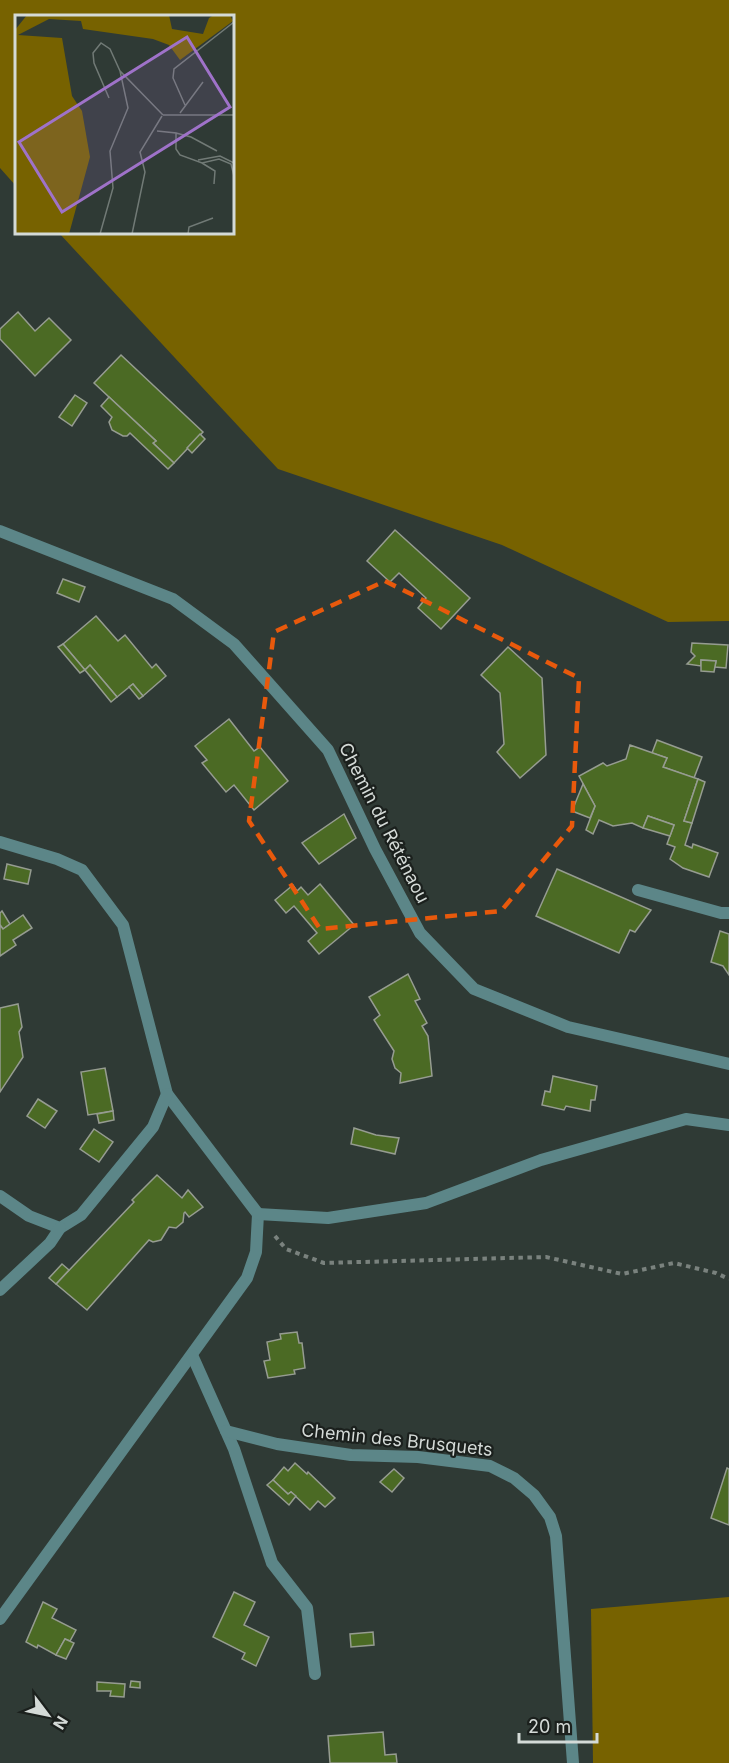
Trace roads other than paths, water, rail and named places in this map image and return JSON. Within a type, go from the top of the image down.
[{"type":"street","name":"Chemin du Réténaou","points":[[0,531],[173,599],[234,644],[328,750],[375,849],[420,933],[474,989],[568,1027],[729,1064]]},
{"type":"street","points":[[0,842],[57,859],[82,870],[123,925],[167,1094],[258,1214],[256,1252],[247,1278],[0,1619]]},
{"type":"street","points":[[638,890],[721,913],[729,913]]},
{"type":"street","points":[[0,1290],[50,1243],[60,1228],[81,1215],[153,1127],[167,1094]]},
{"type":"street","points":[[258,1214],[328,1218],[426,1203],[541,1160],[686,1119],[729,1125]]},
{"type":"street","points":[[0,1196],[29,1216],[60,1228]]},
{"type":"street","points":[[192,1355],[234,1449],[272,1563],[307,1608],[315,1674]]},
{"type":"street","name":"Chemin des Brusquets","points":[[226,1431],[276,1444],[351,1455],[418,1457],[490,1466],[514,1478],[534,1495],[550,1517],[556,1536],[573,1763]]}]
